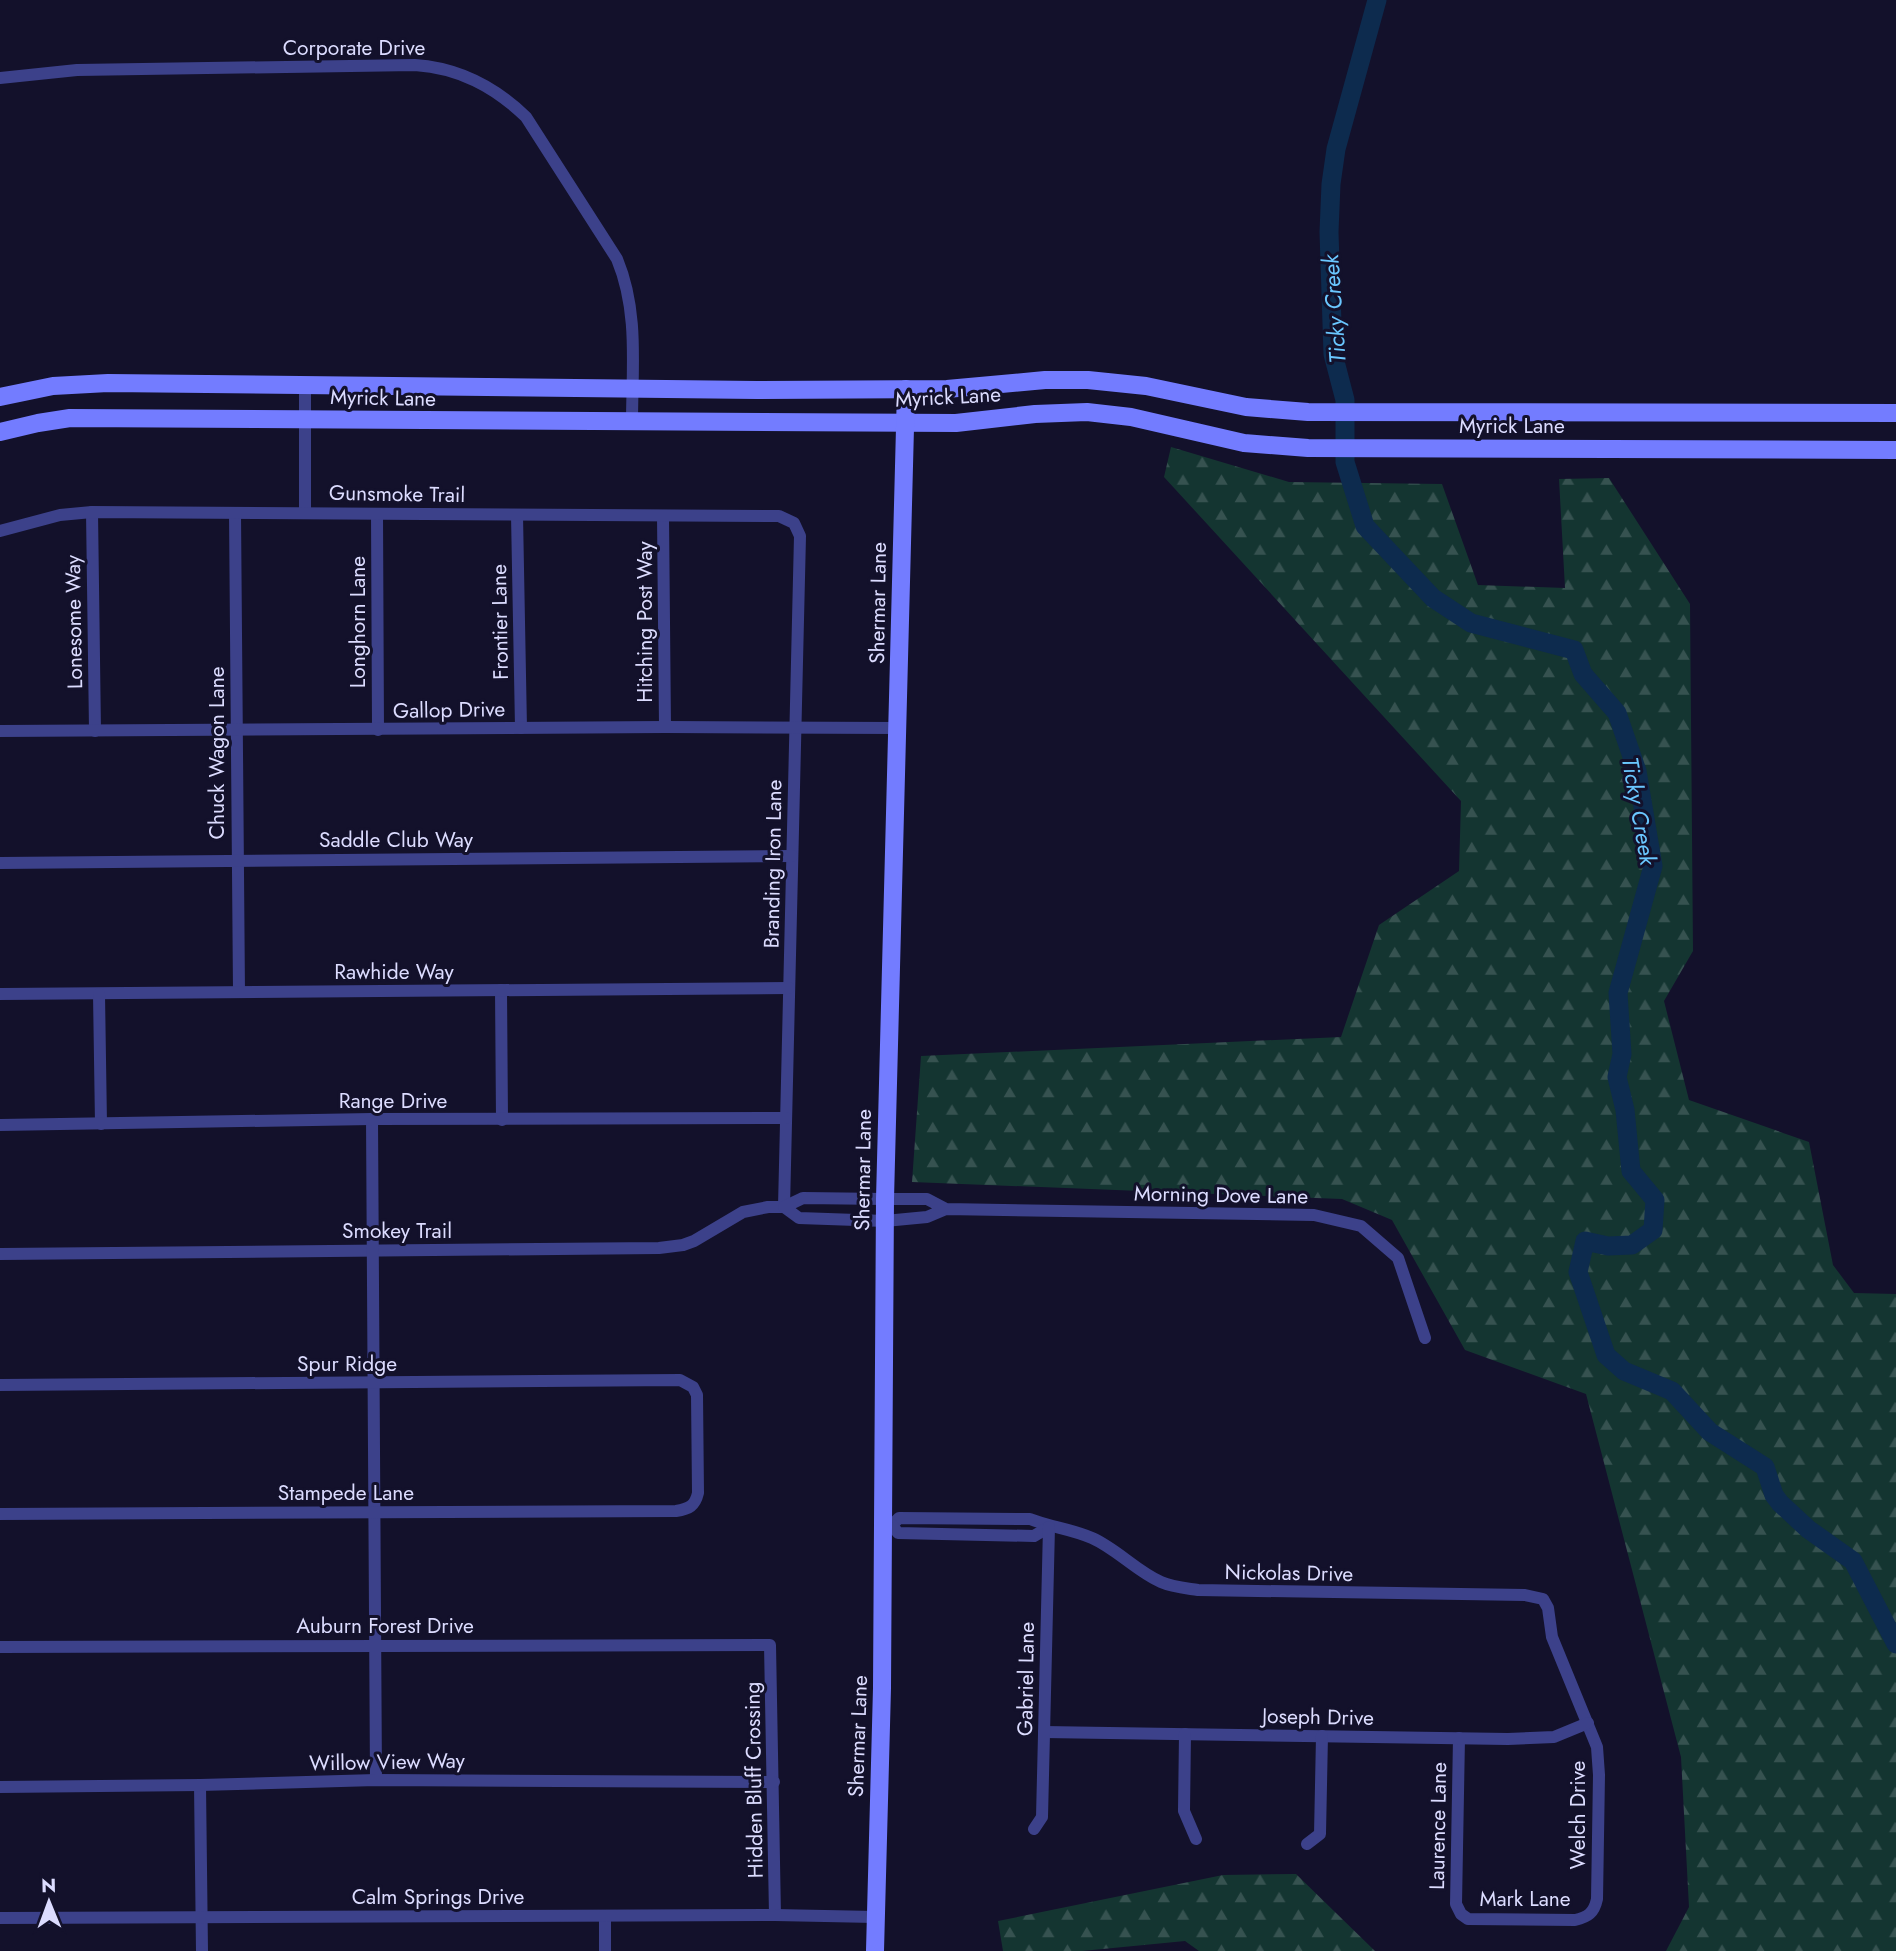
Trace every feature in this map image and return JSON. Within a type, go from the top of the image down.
[{"type":"street","name":"Corporate Drive","points":[[0,78],[77,70],[415,65],[452,70],[473,79],[496,92],[526,117],[617,259],[627,282],[632,313],[632,423]]},
{"type":"street","name":"Myrick Lane","points":[[0,397],[78,384],[947,389],[1045,380],[1088,380],[1146,386],[1246,407],[1308,412],[1896,413]]},
{"type":"street","points":[[305,384],[305,512]]},
{"type":"street","name":"Shermar Lane","points":[[875,1951],[888,1525],[885,1199],[905,389]]},
{"type":"street","name":"Myrick Lane","points":[[0,432],[71,418],[956,423],[1035,414],[1087,412],[1131,417],[1244,443],[1308,448],[1896,450]]},
{"type":"street","name":"Gunsmoke Trail","points":[[0,531],[61,516],[92,512],[779,516],[794,523]]},
{"type":"street","name":"Lonesome Way","points":[[92,512],[95,731]]},
{"type":"street","name":"Chuck Wagon Lane","points":[[234,513],[239,992]]},
{"type":"street","name":"Longhorn Lane","points":[[377,514],[378,730]]},
{"type":"street","name":"Frontier Lane","points":[[517,515],[521,728]]},
{"type":"street","name":"Hitching Post Way","points":[[663,516],[665,727]]},
{"type":"street","name":"Branding Iron Lane","points":[[784,1207],[800,536],[794,523]]},
{"type":"street","name":"Gallop Drive","points":[[0,731],[898,728]]},
{"type":"street","name":"Saddle Club Way","points":[[0,863],[792,856]]},
{"type":"street","name":"Rawhide Way","points":[[0,994],[789,988]]},
{"type":"street","points":[[501,990],[502,1120]]},
{"type":"street","points":[[99,994],[101,1124]]},
{"type":"street","name":"Range Drive","points":[[0,1125],[372,1119],[786,1118]]},
{"type":"street","points":[[372,1119],[376,1780]]},
{"type":"street","name":"Smokey Trail","points":[[0,1254],[671,1248],[703,1237],[743,1212],[784,1207],[803,1198],[885,1199]]},
{"type":"street","name":"Morning Dove Lane","points":[[885,1199],[928,1199],[946,1209]]},
{"type":"street","name":"Smokey Trail","points":[[784,1207],[799,1218],[885,1221]]},
{"type":"street","name":"Morning Dove Lane","points":[[885,1221],[927,1217],[946,1209],[1314,1215],[1361,1226],[1398,1258],[1424,1338]]},
{"type":"street","name":"Spur Ridge","points":[[0,1385],[680,1380],[693,1387],[698,1402],[698,1493],[696,1502],[691,1507]]},
{"type":"street","name":"Stampede Lane","points":[[0,1514],[676,1511],[691,1507]]},
{"type":"street","name":"Nickolas Drive","points":[[888,1525],[898,1534],[1034,1536],[1049,1527],[1092,1538],[1163,1583],[1198,1590],[1525,1595],[1543,1599]]},
{"type":"street","name":"Gabriel Lane","points":[[1034,1829],[1042,1817],[1049,1527]]},
{"type":"street","name":"Welch Drive","points":[[1543,1599],[1548,1608],[1552,1637],[1597,1747],[1597,1899],[1590,1914]]},
{"type":"street","name":"Auburn Forest Drive","points":[[0,1647],[771,1645]]},
{"type":"street","name":"Hidden Bluff Crossing","points":[[771,1645],[775,1915]]},
{"type":"street","name":"Joseph Drive","points":[[1044,1732],[1554,1737],[1588,1723]]},
{"type":"street","points":[[1185,1734],[1184,1811],[1196,1839]]},
{"type":"street","points":[[1307,1844],[1320,1834],[1322,1736]]},
{"type":"street","name":"Laurence Lane","points":[[1459,1738],[1456,1904],[1461,1914]]},
{"type":"street","name":"Willow View Way","points":[[0,1787],[376,1780],[774,1782]]},
{"type":"street","points":[[200,1785],[202,1951]]},
{"type":"street","name":"Mark Lane","points":[[1461,1914],[1468,1919],[1575,1920],[1590,1914]]},
{"type":"street","name":"Calm Springs Drive","points":[[0,1918],[775,1915],[875,1917]]},
{"type":"street","points":[[605,1916],[605,1951]]},
{"type":"green space","points":[[1171,447],[1289,482],[1442,484],[1478,585],[1565,588],[1559,479],[1609,478],[1690,604],[1693,951],[1664,1001],[1689,1100],[1809,1142],[1833,1265],[1854,1293],[1896,1294],[1896,1951],[1666,1951],[1689,1907],[1681,1757],[1586,1394],[1465,1350],[1392,1220],[1342,1199],[912,1182],[921,1056],[1341,1037],[1379,925],[1459,871],[1461,801],[1164,477]]},
{"type":"green space","points":[[1296,1874],[1375,1951],[1199,1951],[1185,1941],[1082,1951],[1003,1951],[998,1921],[1223,1875]]},
{"type":"waterway","name":"Ticky Creek","points":[[1377,0],[1336,149],[1329,232],[1333,354],[1345,400],[1345,462],[1365,526],[1433,598],[1471,623],[1574,650],[1583,674],[1617,713],[1637,771],[1653,866],[1618,993],[1622,1054],[1617,1077],[1625,1110],[1631,1171],[1655,1200],[1653,1230],[1632,1245],[1608,1246],[1585,1241],[1578,1272],[1606,1355],[1624,1371],[1672,1391],[1710,1432],[1765,1467],[1774,1495],[1780,1503],[1808,1529],[1853,1561],[1896,1644]]}]
